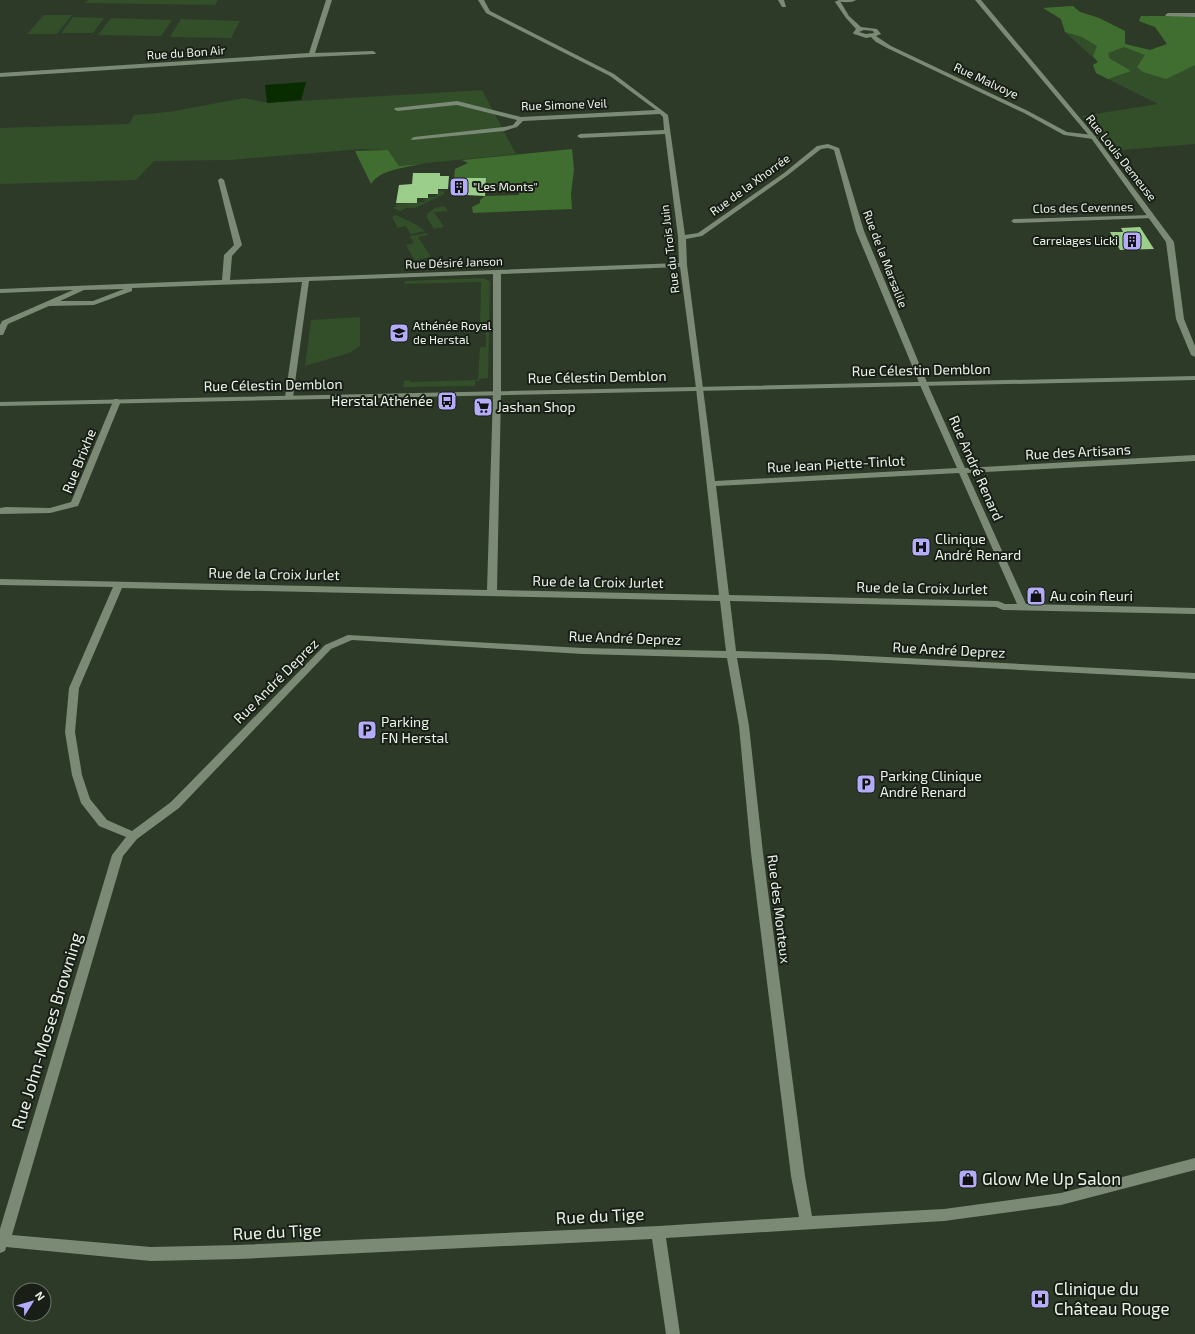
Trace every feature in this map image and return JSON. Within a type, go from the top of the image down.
[{"type":"street","points":[[312,55],[330,0]]},
{"type":"street","points":[[481,0],[488,12],[612,75],[662,112]]},
{"type":"street","points":[[781,0],[784,6]]},
{"type":"street","points":[[839,1],[852,0]]},
{"type":"street","name":"Rue Louis Demeuse","points":[[978,0],[1093,137],[1170,242],[1180,319],[1195,354]]},
{"type":"street","name":"Rue Malvoye","points":[[839,1],[842,12],[860,29],[856,31],[858,34],[873,36],[878,41],[889,47],[1026,112],[1066,134],[1093,137]]},
{"type":"street","points":[[1168,15],[1195,15]]},
{"type":"street","name":"Rue du Bon Air","points":[[0,75],[312,55],[374,53]]},
{"type":"street","name":"Rue Simone Veil","points":[[397,109],[457,104],[521,119],[662,112]]},
{"type":"street","name":"Rue du Trois Juin","points":[[662,112],[666,116],[682,237],[683,265],[700,388],[724,598]]},
{"type":"street","points":[[414,139],[504,129],[515,126],[521,119]]},
{"type":"street","points":[[580,136],[668,132]]},
{"type":"street","name":"Rue de la Xhorrée","points":[[682,237],[700,235],[786,174],[815,150],[828,146]]},
{"type":"street","name":"Rue de la Marsalile","points":[[828,146],[837,149],[860,231],[924,383]]},
{"type":"street","points":[[221,180],[238,245],[228,255],[226,282]]},
{"type":"street","name":"Clos des Cevennes","points":[[1014,221],[1152,217]]},
{"type":"street","name":"Rue Désiré Janson","points":[[0,291],[683,265]]},
{"type":"street","points":[[492,594],[497,393],[497,272]]},
{"type":"street","points":[[289,397],[306,279]]},
{"type":"street","points":[[47,304],[94,303],[134,287]]},
{"type":"street","points":[[0,333],[3,321],[86,288]]},
{"type":"street","name":"Rue Célestin Demblon","points":[[0,404],[1195,378]]},
{"type":"street","name":"Rue André Renard","points":[[924,383],[1023,607]]},
{"type":"street","name":"Rue Brixhe","points":[[0,511],[52,510],[68,508],[75,504],[117,401]]},
{"type":"street","name":"Rue des Artisans","points":[[963,471],[1195,458]]},
{"type":"street","name":"Rue Jean Piette-Tinlot","points":[[710,484],[963,471]]},
{"type":"street","name":"Rue de la Croix Jurlet","points":[[0,582],[998,604],[1003,607],[1195,611]]},
{"type":"street","points":[[119,584],[74,688],[70,732],[77,775],[85,800],[102,823],[133,836]]},
{"type":"street","name":"Rue des Monteux","points":[[724,598],[731,655],[744,726],[763,901],[798,1176],[807,1224]]},
{"type":"street","name":"Rue André Deprez","points":[[133,836],[175,805],[328,647],[351,637],[583,651],[828,657],[1195,676]]},
{"type":"street","name":"Rue John-Moses Browning","points":[[1,1242],[9,1224],[118,855],[133,836]]},
{"type":"street","name":"Rue du Tige","points":[[1,1242],[150,1254],[238,1252],[807,1224],[944,1215],[1062,1199],[1195,1164]]},
{"type":"street","points":[[659,1232],[659,1244],[673,1334]]},
{"type":"shaded area","points":[[88,0],[218,0],[215,5],[85,3]]},
{"type":"shaded area","points":[[1073,6],[1080,12],[1099,18],[1125,31],[1125,44],[1150,50],[1167,44],[1155,27],[1139,21],[1141,16],[1195,16],[1195,144],[1110,151],[1082,116],[1158,104],[1096,73],[1093,65],[1098,62],[1065,32],[1061,19],[1043,8]]},
{"type":"shaded area","points":[[1073,6],[1080,12],[1099,18],[1125,31],[1125,44],[1150,50],[1167,44],[1155,27],[1139,21],[1141,16],[1195,16],[1195,65],[1166,79],[1143,72],[1137,67],[1145,55],[1124,47],[1108,53],[1109,58],[1131,71],[1108,79],[1096,73],[1093,65],[1098,62],[1093,56],[1097,46],[1082,37],[1065,32],[1061,19],[1043,8]]},
{"type":"shaded area","points":[[44,15],[72,15],[57,34],[27,34]]},
{"type":"shaded area","points":[[73,17],[104,18],[93,33],[61,33]]},
{"type":"shaded area","points":[[111,18],[172,20],[161,36],[98,35]]},
{"type":"shaded area","points":[[181,19],[240,21],[231,38],[170,37]]},
{"type":"shaded area","points":[[306,82],[301,100],[267,103],[265,85]]},
{"type":"shaded area","points":[[482,90],[516,154],[399,166],[388,150],[362,149],[229,160],[154,161],[136,180],[0,184],[0,128],[129,124],[134,115],[169,112],[244,98],[268,103]]},
{"type":"shaded area","points":[[572,149],[574,169],[571,194],[572,209],[473,213],[472,207],[480,203],[480,200],[485,196],[519,195],[519,187],[486,187],[486,178],[454,178],[455,169],[468,163],[462,160]]},
{"type":"shaded area","points":[[388,150],[399,166],[421,164],[387,172],[375,179],[371,184],[355,151]]},
{"type":"shaded area","points":[[438,191],[444,191],[444,194],[415,208],[406,208],[400,211],[393,208],[397,206],[396,204],[424,202],[426,198],[437,196]]},
{"type":"shaded area","points":[[444,206],[448,211],[434,212],[444,227],[434,229],[427,218],[427,214],[435,208]]},
{"type":"shaded area","points":[[396,215],[417,225],[425,231],[411,234],[405,226],[398,228],[392,217]]},
{"type":"shaded area","points":[[427,233],[428,235],[418,237],[431,257],[419,259],[421,264],[417,265],[406,245],[414,243],[410,236]]},
{"type":"shaded area","points":[[483,278],[490,281],[488,378],[475,381],[475,386],[403,387],[404,381],[410,380],[410,382],[478,380],[480,347],[486,347],[486,328],[480,328],[481,282],[404,284],[405,281]]},
{"type":"shaded area","points":[[360,317],[360,346],[349,353],[305,366],[311,320]]},
{"type":"building","points":[[413,173],[440,173],[440,176],[449,176],[448,189],[438,189],[438,194],[428,194],[428,198],[417,198],[417,203],[396,203],[399,185],[412,184]]},
{"type":"building","points":[[456,178],[486,178],[485,196],[466,195]]},
{"type":"building","name":"Carrelages Licki","points":[[1140,227],[1154,249],[1120,250],[1110,232],[1123,232],[1121,228]]},
{"type":"place","name":"\"Les Monts\"","points":[[459,187]]},
{"type":"place","name":"Carrelages Licki","points":[[1132,241]]},
{"type":"place","name":"Athénée Royal de Herstal","points":[[399,333]]},
{"type":"place","name":"Herstal Athénée","points":[[447,401]]},
{"type":"place","name":"Jashan Shop","points":[[483,407]]},
{"type":"place","name":"Clinique André Renard","points":[[921,547]]},
{"type":"place","name":"Au coin fleuri","points":[[1036,596]]},
{"type":"place","name":"Parking FN Herstal","points":[[367,730]]},
{"type":"place","name":"Parking Clinique André Renard","points":[[866,784]]},
{"type":"place","name":"Glow Me Up Salon","points":[[968,1179]]},
{"type":"place","name":"Clinique du Château Rouge","points":[[1040,1299]]}]
